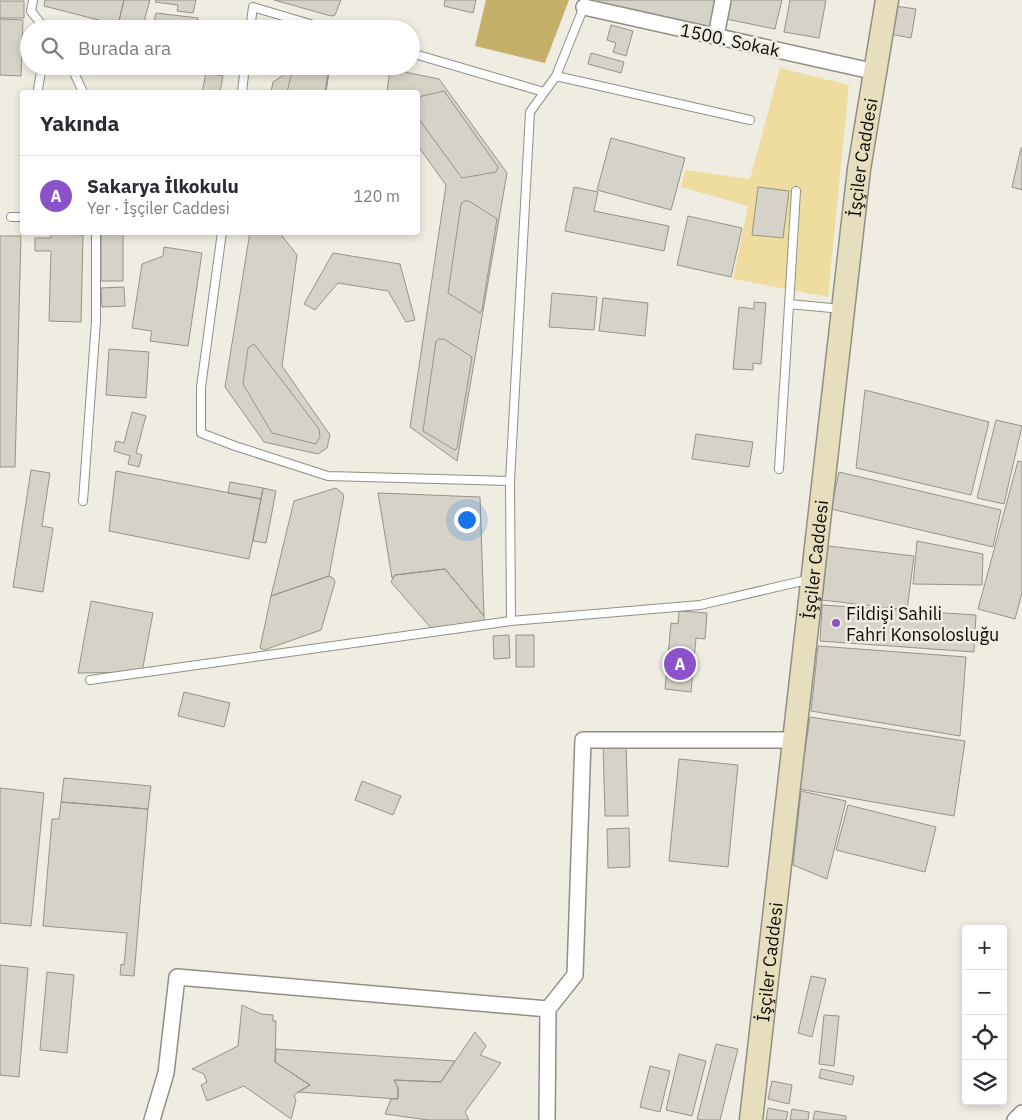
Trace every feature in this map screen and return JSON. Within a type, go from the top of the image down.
[{"type":"street","points":[[716,36],[723,0]]},
{"type":"street","name":"İşçiler Caddesi","points":[[751,1120],[859,169],[887,0]]},
{"type":"street","name":"1500. Sokak","points":[[585,4],[876,72]]},
{"type":"street","points":[[547,1120],[548,1009],[575,975],[583,740],[794,740]]},
{"type":"street","points":[[152,1120],[166,1073],[177,977],[548,1009]]},
{"type":"street","points":[[1015,1120],[1022,1113]]},
{"type":"lane","points":[[33,0],[31,11],[38,20]]},
{"type":"lane","points":[[511,621],[510,481],[530,112],[556,76],[585,4]]},
{"type":"lane","points":[[251,20],[253,7],[297,20]]},
{"type":"lane","points":[[420,56],[544,92]]},
{"type":"lane","points":[[38,89],[40,75]]},
{"type":"lane","points":[[75,75],[82,90]]},
{"type":"lane","points":[[242,90],[244,75]]},
{"type":"lane","points":[[556,76],[750,120]]},
{"type":"lane","points":[[778,469],[796,191]]},
{"type":"lane","points":[[11,217],[20,217]]},
{"type":"lane","points":[[83,501],[96,321],[96,235]]},
{"type":"lane","points":[[222,235],[201,387],[201,433],[328,476],[510,481]]},
{"type":"lane","points":[[789,304],[843,309]]},
{"type":"lane","points":[[90,680],[511,621],[700,604],[812,578]]},
{"type":"shaded area","points":[[486,0],[569,0],[545,63],[475,46]]},
{"type":"shaded area","points":[[780,68],[849,85],[828,297],[733,279],[748,206],[681,187],[685,170],[750,179]]},
{"type":"building","points":[[45,0],[124,0],[119,20],[99,20],[44,6]]},
{"type":"building","points":[[124,0],[150,0],[144,20],[119,20]]},
{"type":"building","points":[[156,0],[196,0],[193,13],[177,11],[178,5],[155,2]]},
{"type":"building","points":[[274,0],[341,0],[335,15],[331,16]]},
{"type":"building","points":[[445,0],[476,0],[473,13],[444,6]]},
{"type":"building","points":[[598,0],[719,0],[714,28],[597,5]]},
{"type":"building","points":[[730,0],[782,0],[775,29],[726,19]]},
{"type":"building","points":[[790,0],[826,0],[819,38],[784,32]]},
{"type":"building","points":[[0,1],[24,1],[24,18],[0,18]]},
{"type":"building","points":[[895,6],[916,9],[911,38],[890,34]]},
{"type":"building","points":[[156,13],[198,18],[198,20],[154,20]]},
{"type":"building","points":[[0,19],[23,20],[20,20],[21,76],[0,75]]},
{"type":"building","points":[[611,25],[633,31],[626,56],[613,52],[616,43],[607,40]]},
{"type":"building","points":[[591,53],[624,62],[621,73],[588,64]]},
{"type":"building","points":[[206,75],[223,76],[220,90],[202,90]]},
{"type":"building","points":[[284,75],[329,75],[326,90],[271,90],[273,82]]},
{"type":"building","points":[[328,75],[325,90],[288,90],[291,76]]},
{"type":"building","points":[[389,75],[419,75],[439,79],[507,173],[457,461],[410,427],[446,185],[420,149],[420,90],[387,90]]},
{"type":"building","points":[[444,91],[498,167],[496,172],[462,178],[420,121],[420,97]]},
{"type":"building","points":[[611,138],[685,158],[671,210],[597,190]]},
{"type":"building","points":[[1022,148],[1022,190],[1012,187]]},
{"type":"building","points":[[574,187],[598,192],[594,211],[669,226],[664,251],[565,231]]},
{"type":"building","points":[[758,187],[789,191],[783,238],[752,235]]},
{"type":"building","points":[[464,201],[469,201],[497,219],[480,313],[448,293],[461,204]]},
{"type":"building","points":[[688,216],[742,228],[731,277],[677,265]]},
{"type":"building","points":[[51,235],[83,235],[81,322],[49,321],[51,251],[35,251],[35,238],[51,238]]},
{"type":"building","points":[[101,235],[123,235],[123,281],[101,281]]},
{"type":"building","points":[[250,235],[281,235],[297,255],[282,366],[330,435],[327,448],[318,454],[264,442],[225,387]]},
{"type":"building","points":[[0,236],[21,236],[15,467],[0,467]]},
{"type":"building","points":[[164,247],[202,253],[188,346],[150,341],[152,331],[132,328],[142,264],[163,256]]},
{"type":"building","points":[[333,253],[400,264],[415,320],[406,322],[388,291],[338,283],[315,310],[304,304]]},
{"type":"building","points":[[124,287],[125,306],[102,307],[101,288]]},
{"type":"building","points":[[552,293],[597,297],[594,330],[549,327]]},
{"type":"building","points":[[603,298],[648,303],[645,336],[599,331]]},
{"type":"building","points":[[754,302],[766,303],[761,364],[753,363],[753,370],[733,369],[739,307],[754,309]]},
{"type":"building","points":[[444,339],[472,357],[457,448],[455,450],[423,431],[436,341]]},
{"type":"building","points":[[254,344],[319,429],[320,437],[316,444],[272,433],[243,384],[248,348]]},
{"type":"building","points":[[109,349],[149,352],[146,398],[106,395]]},
{"type":"building","points":[[865,390],[989,422],[971,495],[856,468]]},
{"type":"building","points":[[132,412],[146,416],[136,453],[142,455],[139,467],[128,464],[130,456],[114,451],[116,441],[124,443]]},
{"type":"building","points":[[996,420],[1022,426],[1004,504],[977,498]]},
{"type":"building","points":[[696,434],[753,442],[749,467],[692,459]]},
{"type":"building","points":[[1018,461],[1022,462],[1022,593],[1015,619],[978,609]]},
{"type":"building","points":[[31,470],[50,473],[42,526],[53,528],[43,592],[13,587]]},
{"type":"building","points":[[116,471],[261,499],[249,559],[109,531]]},
{"type":"building","points":[[839,472],[1001,510],[993,547],[831,509]]},
{"type":"building","points":[[230,482],[263,488],[261,499],[228,493]]},
{"type":"building","points":[[263,488],[276,491],[266,543],[253,541]]},
{"type":"building","points":[[336,488],[344,495],[329,576],[271,596],[294,501]]},
{"type":"building","points":[[378,493],[480,497],[484,616],[445,569],[395,575],[392,578]]},
{"type":"building","points":[[917,541],[983,554],[982,585],[913,584]]},
{"type":"building","points":[[828,546],[914,556],[907,610],[822,600]]},
{"type":"building","points":[[445,569],[484,616],[484,620],[480,624],[431,628],[391,582],[395,575]]},
{"type":"building","points":[[329,576],[335,582],[321,630],[264,650],[260,648],[271,596]]},
{"type":"building","points":[[91,601],[153,613],[142,672],[78,673]]},
{"type":"building","points":[[822,605],[976,615],[974,652],[820,641]]},
{"type":"building","points":[[679,611],[707,613],[705,639],[696,638],[691,692],[665,689],[671,623],[678,624]]},
{"type":"building","points":[[509,635],[510,658],[494,659],[493,636]]},
{"type":"building","points":[[516,635],[534,635],[534,667],[516,667]]},
{"type":"building","points":[[818,646],[966,657],[960,736],[811,711]]},
{"type":"building","points":[[184,692],[230,703],[224,727],[178,716]]},
{"type":"building","points":[[810,717],[965,741],[954,816],[799,789]]},
{"type":"building","points":[[603,742],[626,742],[628,816],[605,816]]},
{"type":"building","points":[[679,759],[738,765],[728,867],[669,861]]},
{"type":"building","points":[[64,778],[151,786],[148,809],[61,802]]},
{"type":"building","points":[[362,781],[401,796],[393,815],[355,800]]},
{"type":"building","points":[[0,788],[44,793],[31,926],[0,923]]},
{"type":"building","points":[[801,791],[846,801],[827,879],[793,865]]},
{"type":"building","points":[[61,802],[148,809],[134,976],[120,975],[121,964],[124,965],[127,933],[43,926],[52,819],[59,819]]},
{"type":"building","points":[[848,805],[936,827],[925,872],[836,850]]},
{"type":"building","points":[[629,828],[630,867],[608,868],[607,829]]},
{"type":"building","points":[[0,965],[28,968],[19,1077],[0,1075]]},
{"type":"building","points":[[47,972],[74,975],[67,1053],[40,1050]]},
{"type":"building","points":[[811,976],[826,979],[812,1037],[798,1033]]},
{"type":"building","points":[[242,1005],[261,1014],[273,1015],[273,1021],[276,1021],[275,1062],[310,1085],[294,1095],[296,1101],[291,1119],[244,1086],[207,1101],[201,1085],[207,1082],[204,1074],[192,1069],[238,1046]]},
{"type":"building","points":[[824,1015],[839,1016],[834,1066],[819,1064]]},
{"type":"building","points":[[475,1032],[486,1046],[480,1055],[501,1063],[465,1112],[469,1120],[428,1120],[385,1114],[391,1099],[398,1099],[398,1088],[394,1080],[441,1082]]},
{"type":"building","points":[[716,1044],[738,1049],[720,1120],[701,1120],[697,1119]]},
{"type":"building","points":[[276,1049],[455,1061],[441,1082],[394,1080],[398,1088],[398,1099],[298,1092],[310,1085],[275,1062]]},
{"type":"building","points":[[679,1054],[706,1061],[692,1116],[666,1110]]},
{"type":"building","points":[[650,1066],[670,1071],[660,1112],[640,1107]]},
{"type":"building","points":[[821,1069],[854,1076],[852,1085],[819,1078]]},
{"type":"building","points":[[772,1081],[792,1085],[789,1104],[768,1099]]},
{"type":"building","points":[[768,1108],[788,1112],[786,1120],[766,1120]]},
{"type":"building","points":[[792,1109],[809,1112],[808,1120],[790,1120]]},
{"type":"building","points":[[815,1111],[846,1116],[846,1120],[813,1120]]},
{"type":"place","name":"Fildişi Sahili Fahri Konsolosluğu","points":[[836,623]]},
{"type":"place","name":"Sakarya İlkokulu","points":[[680,664]]}]
